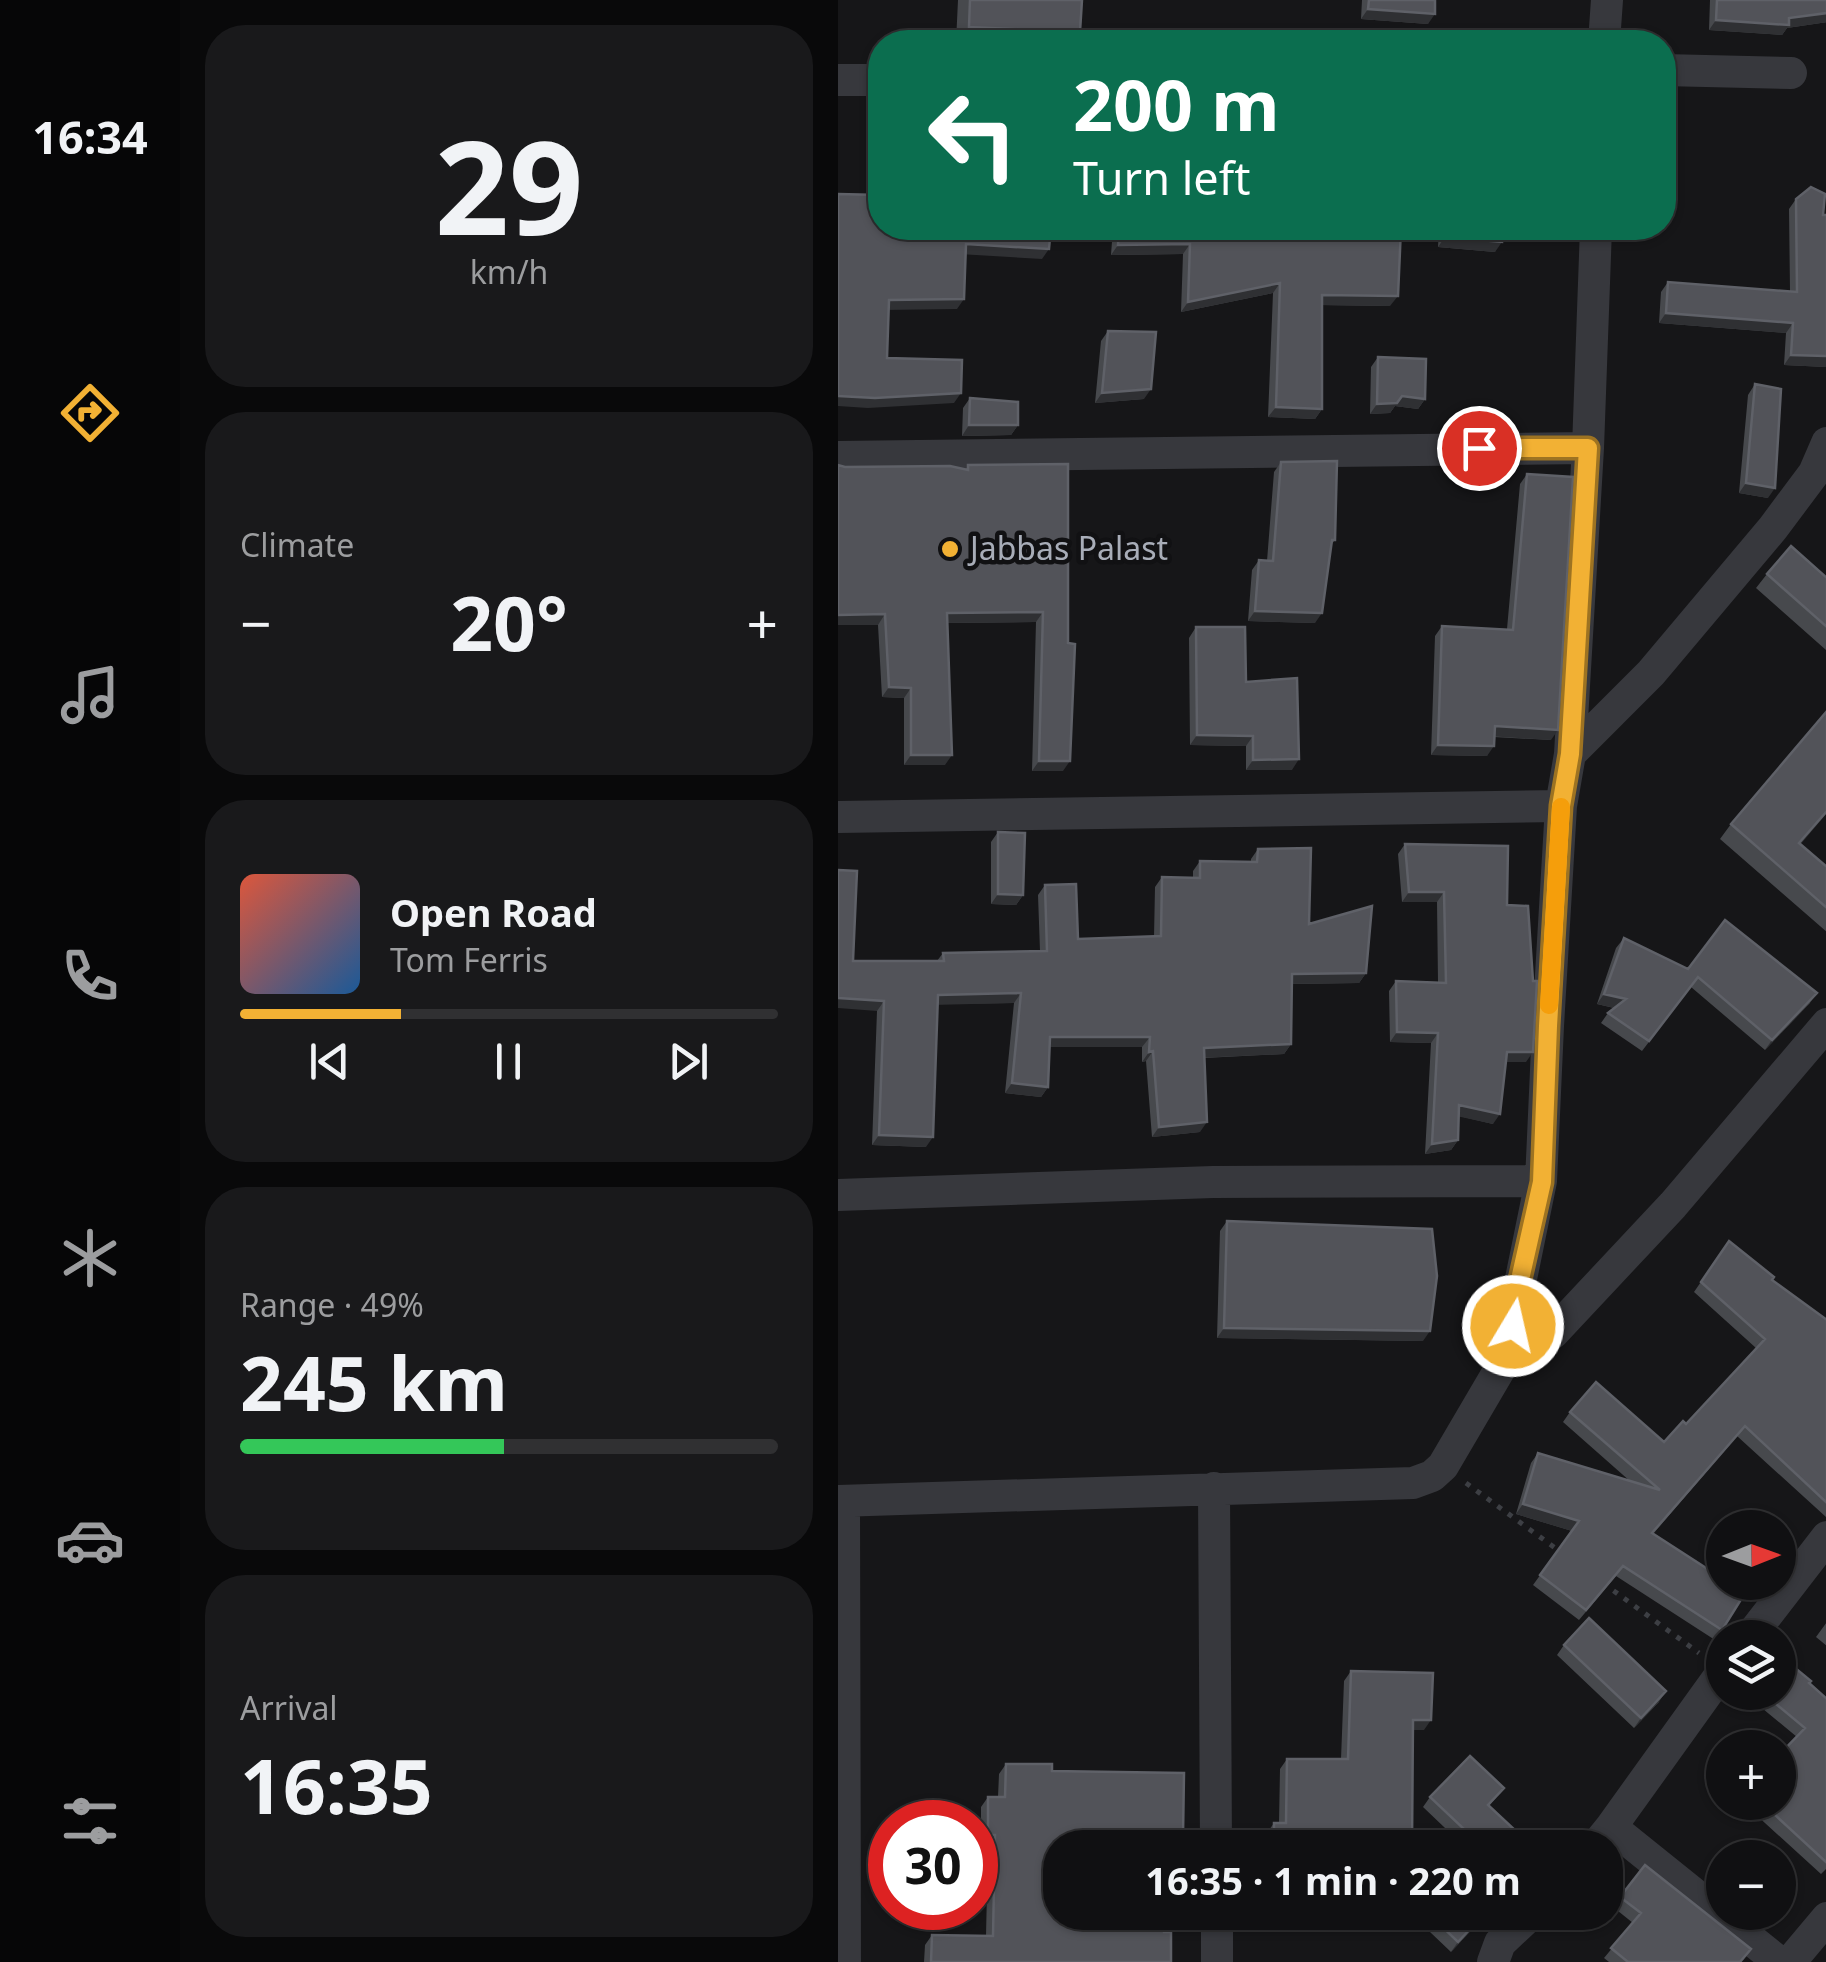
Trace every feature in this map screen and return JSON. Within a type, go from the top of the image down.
[{"type":"street","points":[[1605,30],[1607,0]]},
{"type":"street","points":[[1676,70],[1791,73]]},
{"type":"street","points":[[838,80],[868,80]]},
{"type":"street","points":[[845,1962],[841,1501],[1414,1482],[1432,1476],[1444,1466],[1504,1362],[1542,1182],[1561,806],[1570,754],[1588,448],[1596,240]]},
{"type":"street","points":[[1570,754],[1651,673],[1773,528],[1814,473],[1826,443]]},
{"type":"street","points":[[838,457],[1588,448]]},
{"type":"street","points":[[838,817],[1561,806]]},
{"type":"street","points":[[1504,1362],[1552,1333],[1566,1319],[1673,1205],[1826,1024]]},
{"type":"street","points":[[838,1195],[1213,1182],[1542,1182]]},
{"type":"street","points":[[1214,1488],[1216,1830]]},
{"type":"street","points":[[1764,1620],[1826,1537]]},
{"type":"street","points":[[1607,1830],[1706,1679]]},
{"type":"street","points":[[1623,1852],[1779,1962]]},
{"type":"street","points":[[1790,1962],[1826,1918]]},
{"type":"street","points":[[1217,1930],[1218,1962]]},
{"type":"street","points":[[1493,1962],[1500,1942],[1512,1930]]},
{"type":"path","points":[[1444,1466],[1568,1557]]},
{"type":"path","points":[[1599,1580],[1706,1658]]},
{"type":"building","points":[[970,0],[1082,0],[1080,30],[969,27]]},
{"type":"building","points":[[1369,0],[1435,0],[1435,14],[1368,9]]},
{"type":"building","points":[[1717,0],[1827,0],[1827,13],[1789,18],[1789,25],[1716,20]]},
{"type":"building","points":[[1811,187],[1825,194],[1823,215],[1827,215],[1827,356],[1791,355],[1793,323],[1666,313],[1668,282],[1797,292],[1796,199]]},
{"type":"building","points":[[838,194],[868,195],[868,240],[1050,240],[1049,249],[966,244],[964,299],[889,300],[887,358],[962,360],[961,393],[838,396]]},
{"type":"building","points":[[1118,240],[1400,240],[1398,296],[1322,295],[1322,409],[1276,407],[1280,283],[1188,302],[1190,244],[1118,245]]},
{"type":"building","points":[[1108,331],[1156,332],[1151,389],[1102,393]]},
{"type":"building","points":[[1378,357],[1426,359],[1425,399],[1402,396],[1397,403],[1377,404]]},
{"type":"building","points":[[1755,384],[1781,389],[1775,488],[1746,483]]},
{"type":"building","points":[[970,398],[1018,402],[1018,425],[969,425]]},
{"type":"building","points":[[1337,461],[1335,540],[1322,613],[1255,611],[1259,560],[1273,561],[1281,462]]},
{"type":"building","name":"Jabbas Palast","points":[[1068,464],[1068,643],[1075,644],[1070,761],[1039,761],[1043,612],[947,613],[952,755],[911,755],[911,688],[889,687],[885,614],[838,615],[838,465],[950,466],[968,470],[968,465]]},
{"type":"building","points":[[1527,474],[1573,477],[1558,730],[1495,726],[1494,746],[1438,745],[1442,626],[1513,630]]},
{"type":"building","points":[[1791,546],[1827,578],[1827,627],[1767,574]]},
{"type":"building","points":[[1196,627],[1245,627],[1246,682],[1297,678],[1299,759],[1253,760],[1253,736],[1197,735]]},
{"type":"building","points":[[1827,711],[1827,811],[1799,843],[1827,867],[1827,908],[1731,824]]},
{"type":"building","points":[[998,832],[1025,833],[1023,895],[998,894]]},
{"type":"building","points":[[1405,844],[1508,846],[1507,905],[1528,906],[1533,981],[1537,981],[1533,1052],[1507,1052],[1500,1114],[1459,1105],[1458,1140],[1432,1144],[1438,1033],[1397,1032],[1396,981],[1446,983],[1444,892],[1409,892]]},
{"type":"building","points":[[1311,848],[1309,924],[1372,906],[1366,973],[1292,974],[1291,1044],[1204,1048],[1207,1122],[1159,1127],[1150,1037],[1050,1037],[1048,1087],[1012,1083],[1021,993],[938,995],[933,1137],[879,1135],[884,1001],[838,998],[838,870],[857,871],[853,961],[944,961],[943,953],[1047,951],[1045,885],[1076,884],[1078,939],[1161,936],[1162,877],[1200,878],[1200,861],[1257,862],[1258,849]]},
{"type":"building","points":[[1725,920],[1817,993],[1772,1040],[1698,977],[1649,1041],[1608,1013],[1626,999],[1604,994],[1624,938],[1688,969]]},
{"type":"building","points":[[1227,1221],[1432,1229],[1437,1276],[1430,1331],[1224,1328]]},
{"type":"building","points":[[1729,1241],[1774,1277],[1772,1280],[1827,1320],[1827,1503],[1745,1426],[1652,1533],[1706,1568],[1706,1600],[1741,1600],[1728,1620],[1707,1620],[1623,1566],[1586,1610],[1540,1575],[1579,1521],[1523,1504],[1538,1453],[1660,1490],[1570,1412],[1596,1382],[1664,1442],[1683,1421],[1686,1424],[1765,1339],[1701,1282]]},
{"type":"building","points":[[1589,1618],[1666,1691],[1641,1718],[1564,1645]]},
{"type":"building","points":[[1796,1669],[1827,1699],[1827,1863],[1780,1820],[1796,1820],[1796,1737],[1805,1728],[1783,1710],[1796,1710]]},
{"type":"building","points":[[1351,1671],[1433,1673],[1431,1720],[1413,1720],[1412,1830],[1274,1830],[1274,1823],[1286,1823],[1287,1759],[1348,1759]]},
{"type":"building","points":[[1470,1756],[1504,1788],[1488,1805],[1515,1830],[1465,1830],[1430,1797]]},
{"type":"building","points":[[1006,1764],[1052,1764],[1052,1771],[1184,1773],[1183,1830],[1043,1830],[1043,1930],[1164,1930],[1171,1932],[1171,1962],[931,1962],[932,1935],[993,1936],[993,1930],[998,1930],[998,1800],[988,1797],[1005,1797]]},
{"type":"building","points":[[1645,1865],[1706,1913],[1706,1930],[1727,1930],[1751,1949],[1740,1962],[1628,1962],[1611,1948],[1641,1913],[1623,1899],[1623,1893]]},
{"type":"building","points":[[1446,1930],[1469,1930],[1458,1942]]},
{"type":"slow traffic","points":[[1549,1005],[1561,807]]},
{"type":"place","name":"Jabbas Palast","points":[[950,549]]},
{"type":"route","points":[[1479,448],[1588,448],[1570,754],[1561,806],[1542,1182],[1513,1326]]}]
